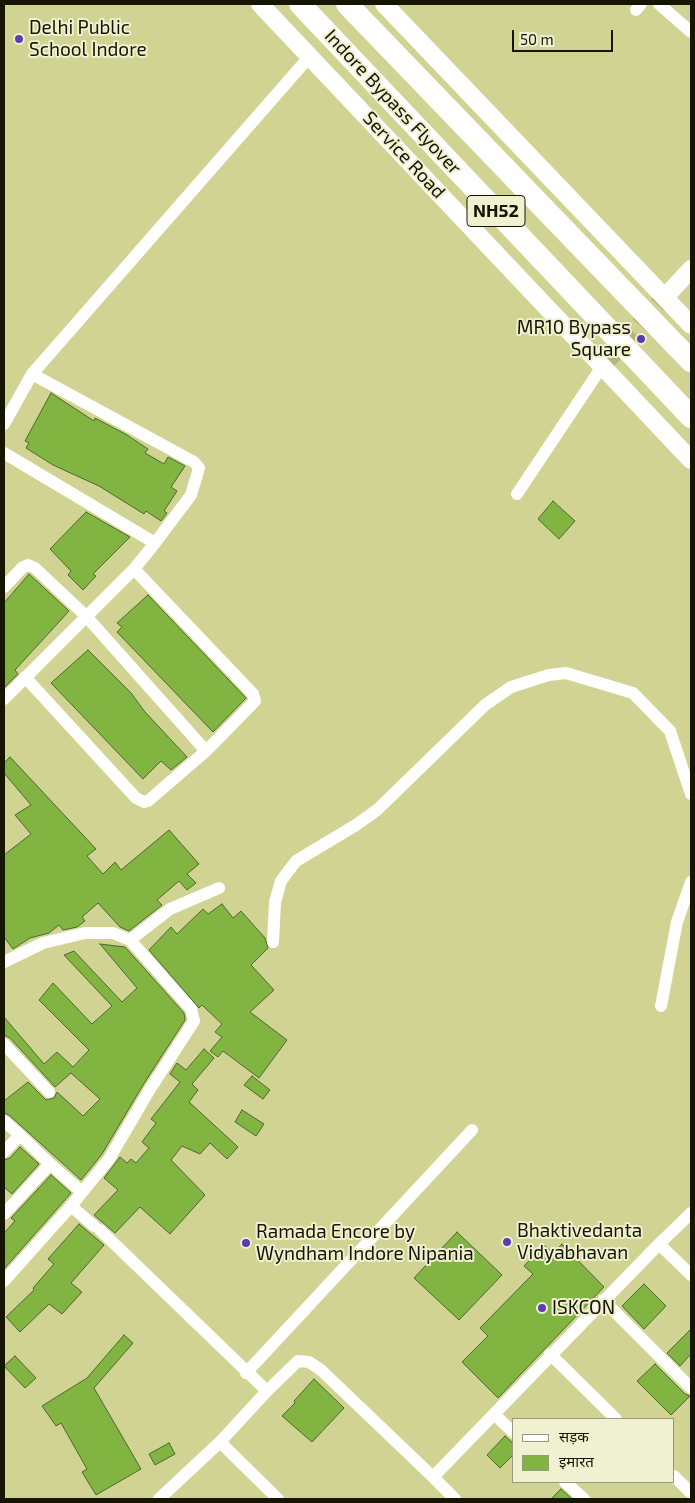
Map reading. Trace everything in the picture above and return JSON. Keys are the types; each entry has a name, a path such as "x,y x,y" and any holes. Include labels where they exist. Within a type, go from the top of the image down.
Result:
{"highway":[{"name":"Indore Bypass Flyover","path":"300,4 691,417"},
{"name":"Indore Bypass Flyover","path":"347,4 691,361"}],"street":[{"name":"Service Road","path":"260,4 604,365 691,460"},
{"path":"384,4 691,325"},
{"path":"659,4 691,32"},
{"path":"4,424 32,374 310,56"},
{"path":"665,297 691,269"},
{"path":"517,494 604,365"},
{"path":"4,699 85,615 134,569 191,495 199,468 194,462 32,374"},
{"path":"4,453 155,543"},
{"path":"4,587 18,571 28,565 35,568 85,615 206,751"},
{"path":"25,677 139,801 148,801 206,751 254,704 255,697 134,569"},
{"path":"273,942 275,902 281,881 296,861 356,825 376,810 485,705 511,688 549,675 566,674 633,692 670,731 691,794"},
{"path":"661,1006 678,922 691,882"},
{"path":"130,940 170,909 219,888"},
{"path":"4,962 43,943 85,933 114,933 130,940 191,1009 194,1021 150,1089 109,1159 71,1206 4,1281"},
{"path":"4,1044 50,1092"},
{"path":"4,1121 82,1192"},
{"path":"246,1373 472,1130"},
{"path":"4,1152 20,1135"},
{"path":"4,1214 50,1164"},
{"path":"71,1206 97,1228 246,1373 267,1391"},
{"path":"433,1477 550,1354 691,1213"},
{"path":"659,1244 691,1275"},
{"path":"603,1300 691,1388"},
{"path":"550,1354 615,1418"},
{"path":"160,1499 220,1442 267,1391 298,1361 309,1362 321,1370 455,1499"},
{"path":"494,1415 512,1431"},
{"path":"220,1442 278,1499"},
{"path":"675,1477 691,1493"},
{"path":"566,1483 584,1499"}],"building":[{"path":"51,393 94,421 95,418 127,435 148,449 145,453 164,464 168,457 185,466 171,487 177,491 164,511 167,513 161,521 146,511 144,514 99,486 53,465 26,448 29,443 25,441"},
{"path":"553,501 575,521 559,539 538,519"},
{"path":"86,512 130,537 93,574 96,576 83,590 68,575 71,571 50,549"},
{"path":"29,574 69,611 15,670 18,674 4,688 4,603"},
{"path":"148,595 246,698 213,732 117,632 122,627 117,623"},
{"path":"88,650 131,693 145,712 187,757 171,770 161,761 143,779 51,683"},
{"path":"10,757 96,849 87,856 103,874 115,862 121,870 169,830 199,864 187,874 196,883 187,890 179,881 157,900 162,905 129,931 120,927 98,903 82,917 85,921 77,927 63,930 59,925 49,933 30,938 13,949 4,937 4,855 31,834 15,815 31,805 4,773 4,763"},
{"path":"222,904 233,918 241,911 265,938 268,948 251,965 274,990 250,1012 287,1040 259,1078 223,1051 218,1057 210,1051 222,1037 215,1032 222,1024 202,1005 199,1008 149,950 171,927 177,934 203,909 208,914"},
{"path":"100,944 125,947 184,1013 185,1020 102,1154 81,1180 9,1115 4,1113 4,1101 28,1082 46,1100 54,1098 57,1092 83,1116 100,1099 71,1073 55,1087 10,1038 4,1035 4,1017 44,1064 57,1052 73,1067 89,1050 39,1000 53,983 92,1024 112,1006 64,955 74,951 122,1002 137,988"},
{"path":"204,1049 214,1058 192,1084 198,1090 189,1102 238,1147 227,1159 210,1143 200,1154 182,1146 171,1160 205,1195 170,1234 140,1207 115,1233 94,1215 118,1190 104,1178 120,1157 127,1163 131,1159 136,1163 149,1148 142,1142 156,1123 151,1119 180,1082 170,1074 177,1063 186,1070"},
{"path":"252,1076 270,1090 263,1099 244,1085"},
{"path":"242,1110 264,1124 256,1136 235,1122"},
{"path":"20,1147 39,1164 12,1194 4,1187 4,1160 10,1158"},
{"path":"51,1175 71,1193 4,1269 4,1233 15,1221 11,1218"},
{"path":"79,1224 104,1245 71,1283 82,1292 62,1314 49,1304 20,1332 6,1317 34,1290 33,1288 54,1264 48,1259"},
{"path":"457,1232 502,1275 459,1320 414,1278"},
{"name":"ISKCON","path":"562,1244 604,1287 498,1398 462,1362 488,1336 480,1328 533,1274 524,1266 544,1245 553,1253"},
{"path":"644,1284 666,1306 644,1329 622,1306"},
{"path":"691,1329 691,1354 680,1366 667,1353"},
{"path":"124,1335 133,1343 94,1388 141,1469 96,1495 82,1472 87,1469 61,1423 56,1426 42,1406 87,1378"},
{"path":"15,1356 36,1378 25,1388 4,1366"},
{"path":"655,1364 685,1394 690,1396 671,1415 637,1381"},
{"path":"314,1379 344,1408 312,1442 282,1416"},
{"path":"505,1436 512,1442 512,1456 500,1468 487,1455"},
{"path":"169,1443 175,1454 155,1465 149,1454"},
{"path":"561,1489 572,1499 551,1499"}],"tunnel":[{"path":"603,365 665,297"}],"place":[{"name":"Delhi Public School Indore","path":"19,39"},
{"name":"MR10 Bypass Square","path":"641,339"},
{"name":"Bhaktivedanta Vidyabhavan","path":"507,1242"},
{"name":"Ramada Encore by Wyndham Indore Nipania","path":"246,1243"},
{"name":"ISKCON","path":"542,1308"}]}
